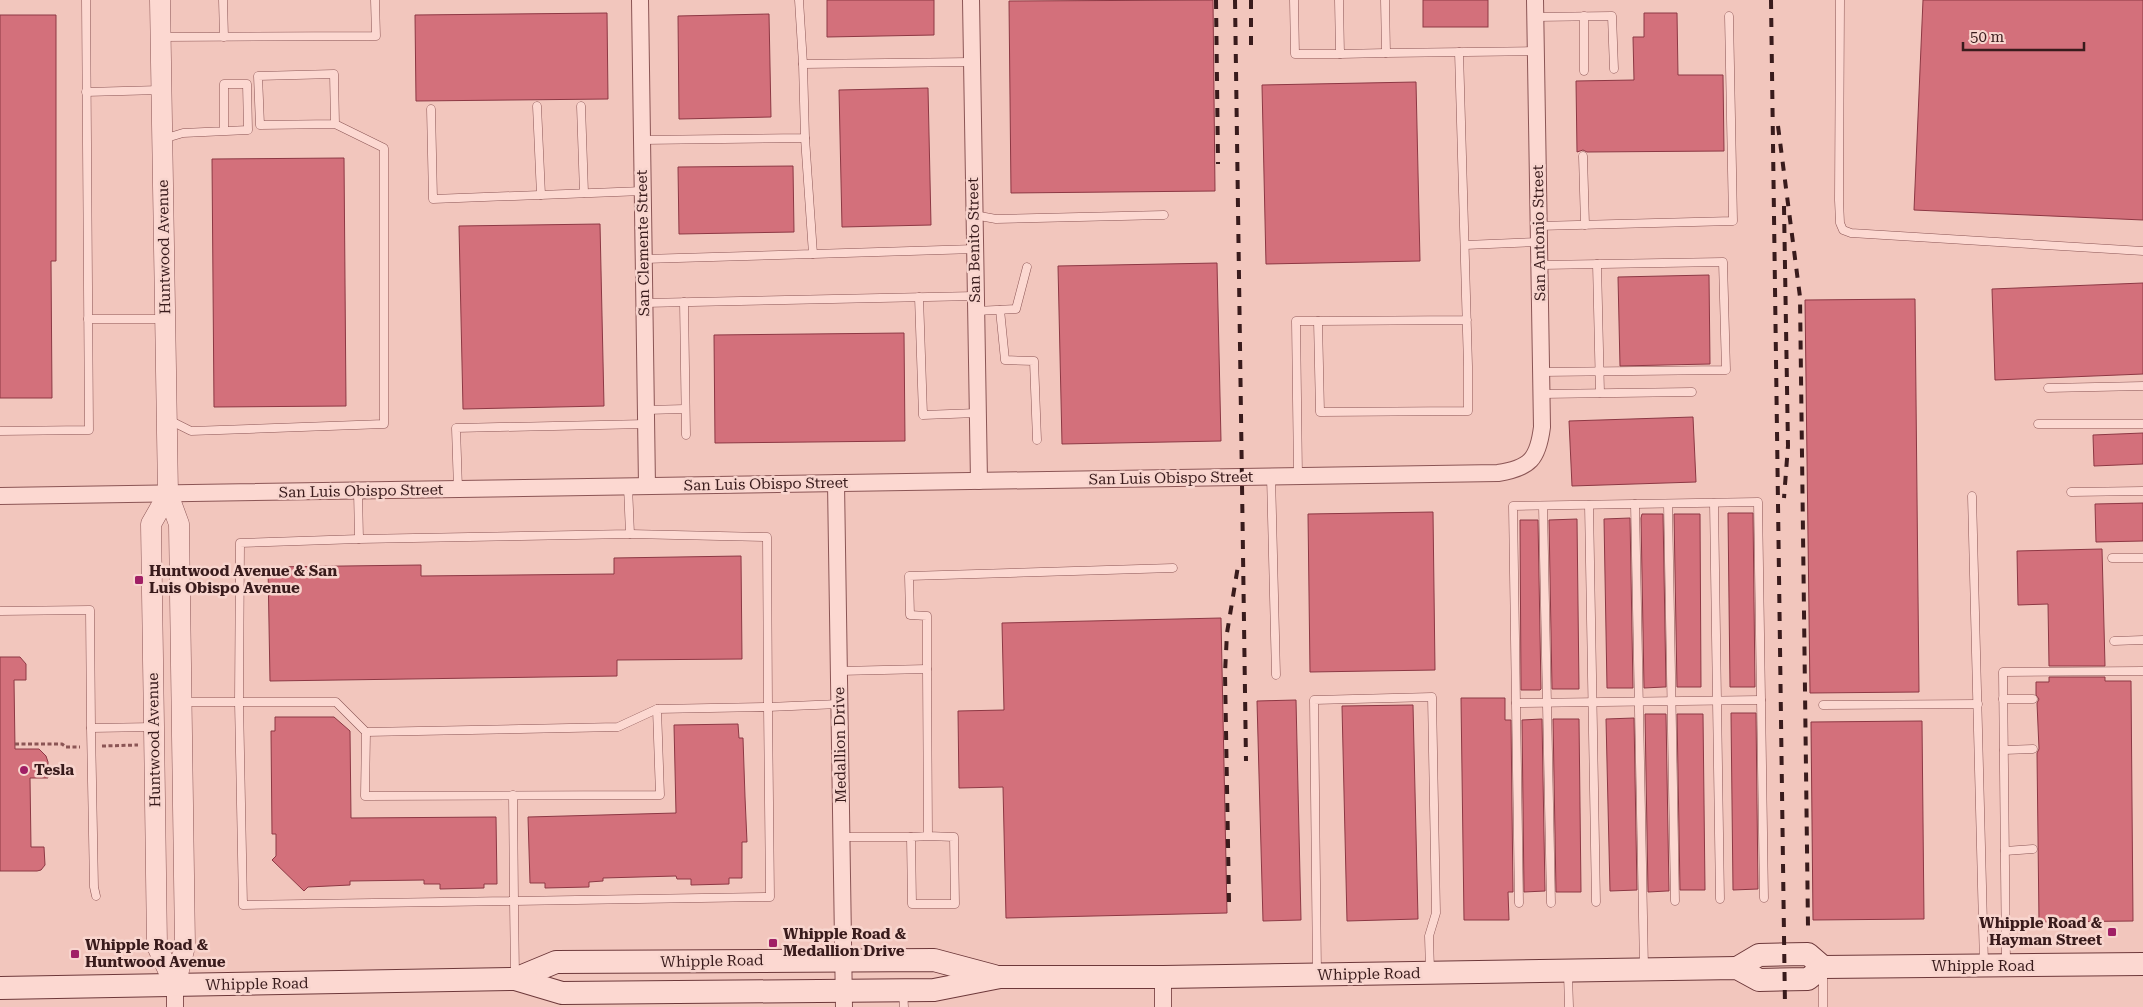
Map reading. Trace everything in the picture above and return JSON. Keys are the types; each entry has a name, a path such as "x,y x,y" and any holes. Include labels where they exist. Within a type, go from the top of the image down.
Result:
{"main road":[{"name":"Whipple Road","path":"515,979 556,962 844,960 934,960 1000,977"},
{"name":"Whipple Road","path":"0,988 175,996 515,979 562,993 643,996 904,999 934,990 1000,977 1163,977 1738,968 1759,980 1808,979 1823,967 2143,964"}],"street":[{"name":"Huntwood Avenue","path":"160,0 168,494 179,524 182,702 185,946 175,996"},
{"name":"San Clemente Street","path":"640,0 647,486"},
{"name":"San Benito Street","path":"971,0 978,481"},
{"name":"San Antonio Street","path":"1529,462 1539,447 1542,427 1541,265 1535,0"},
{"name":"San Luis Obispo Street","path":"0,496 1498,473 1515,470 1529,462"},
{"name":"Medallion Drive","path":"836,483 844,999"},
{"name":"Huntwood Avenue","path":"168,494 151,524 157,946 175,996"},
{"path":"1163,977 1163,1007"}],"lane":[{"path":"0,432 88,430 86,0"},
{"path":"223,0 224,37"},
{"path":"161,37 376,36 375,0"},
{"path":"799,0 805,138 813,254"},
{"path":"1294,0 1295,54 1536,51"},
{"path":"1339,0 1340,54"},
{"path":"1385,0 1386,53"},
{"path":"1840,0 1839,200 1840,223 1843,230 1851,233 2143,251"},
{"path":"1584,16 1584,71"},
{"path":"1535,17 1612,16 1614,69"},
{"path":"1464,245 1539,234 1585,224 1733,221 1729,16"},
{"path":"1318,321 1320,412 1468,411 1459,52"},
{"path":"803,64 971,62"},
{"path":"167,419 191,431 384,424 384,148 335,124 260,125 258,76 334,74 335,124"},
{"path":"163,139 183,133 248,130 247,84 224,84 224,130"},
{"path":"86,92 162,90"},
{"path":"537,106 541,195"},
{"path":"581,106 584,194"},
{"path":"431,109 433,198 642,191"},
{"path":"642,140 805,138"},
{"path":"1583,156 1585,224"},
{"path":"974,215 996,219 1164,215"},
{"path":"644,259 974,249"},
{"path":"1541,265 1723,262 1726,370 1541,372"},
{"path":"1597,264 1600,393"},
{"path":"644,303 919,297 976,303 1000,310 1016,308 1027,267"},
{"path":"919,297 923,415 977,413"},
{"path":"684,302 686,435"},
{"path":"1000,310 1005,360 1034,361 1037,440"},
{"path":"88,319 166,319"},
{"path":"1298,476 1296,321 1467,320"},
{"path":"2048,388 2143,386"},
{"path":"1541,394 1692,392"},
{"path":"458,489 456,428 646,417 685,410"},
{"path":"2038,424 2143,424"},
{"path":"1271,476 1276,675"},
{"path":"628,486 630,534"},
{"path":"358,491 359,539"},
{"path":"2071,492 2143,491"},
{"path":"1972,496 1984,966"},
{"path":"1519,903 1513,506 1758,502 1764,898"},
{"path":"1714,503 1720,899"},
{"path":"1635,504 1644,970"},
{"path":"1668,504 1675,901"},
{"path":"1589,505 1596,902"},
{"path":"1543,506 1551,903"},
{"path":"630,534 767,537 770,898 243,904 239,702 240,542 630,534"},
{"path":"2112,558 2143,558"},
{"path":"928,836 927,616 910,615 909,576 1173,568"},
{"path":"0,611 90,610 94,887 96,896"},
{"path":"2114,641 2143,640"},
{"path":"839,671 927,669"},
{"path":"2006,966 2003,672 2143,670"},
{"path":"1317,975 1314,700 1432,697 1436,913 1429,936 1430,973"},
{"path":"2003,700 2033,699"},
{"path":"1516,703 1761,700"},
{"path":"182,702 336,702 366,732 365,796 660,794 657,709"},
{"path":"366,732 618,727 657,709 839,704"},
{"path":"1823,705 1978,704"},
{"path":"91,728 154,727"},
{"path":"2004,750 2033,749"},
{"path":"513,795 515,979"},
{"path":"841,837 911,836 928,836 954,837 955,904 912,904 911,836"},
{"path":"2005,851 2033,849"},
{"path":"1823,967 1823,1007"},
{"path":"1568,971 1569,1007"}],"path":[{"path":"15,744 62,744 66,747 140,745"}],"building":[{"path":"827,0 934,0 934,35 827,37"},
{"path":"1213,0 1215,191 1011,193 1009,1"},
{"path":"1423,0 1488,0 1488,27 1423,27"},
{"path":"1923,0 2143,0 2143,220 1914,210"},
{"path":"607,13 608,99 416,101 415,15"},
{"path":"1644,13 1677,13 1678,75 1723,75 1724,151 1587,152 1583,150 1577,152 1576,81 1634,80 1633,37 1644,37"},
{"path":"769,14 771,117 679,119 678,16"},
{"path":"0,15 56,15 56,261 51,261 52,398 0,398"},
{"path":"1416,82 1420,261 1266,264 1262,85"},
{"path":"928,88 931,225 842,227 839,90"},
{"path":"344,158 346,406 214,407 212,159"},
{"path":"793,166 794,232 679,234 678,167"},
{"path":"600,224 604,406 463,409 459,226"},
{"path":"1217,263 1221,441 1062,444 1058,266"},
{"path":"1709,275 1710,364 1620,366 1618,277"},
{"path":"2143,283 2143,374 1995,380 1992,289"},
{"path":"1915,299 1919,692 1810,693 1805,300"},
{"path":"904,333 905,441 715,443 714,335"},
{"path":"1693,417 1696,482 1572,486 1569,421"},
{"path":"2143,433 2143,464 2094,466 2093,435"},
{"path":"2143,503 2143,541 2096,542 2095,504"},
{"path":"1433,512 1435,670 1310,672 1308,514"},
{"path":"1728,513 1753,513 1755,687 1730,687"},
{"path":"1642,514 1663,514 1666,687 1644,688"},
{"path":"1674,514 1700,514 1701,687 1677,687"},
{"path":"1630,518 1633,688 1607,688 1604,519"},
{"path":"1577,519 1579,689 1552,689 1549,520"},
{"path":"1520,520 1538,520 1540,690 1521,690"},
{"path":"2102,549 2105,666 2049,666 2048,604 2018,605 2017,551"},
{"path":"741,556 742,659 617,660 617,676 270,681 268,567 421,565 421,576 614,574 614,558"},
{"path":"1221,618 1227,913 1006,918 1003,787 959,788 958,711 1004,710 1002,623"},
{"name":"Tesla","path":"0,657 20,657 26,664 26,680 14,680 15,749 39,749 46,756 48,762 48,778 30,778 31,847 44,847 45,865 41,870 37,871 0,871"},
{"path":"2049,677 2105,677 2105,681 2131,681 2133,921 2039,922 2037,753 2039,749 2037,703 2039,699 2036,695 2036,682 2049,682"},
{"path":"1461,698 1505,698 1505,720 1511,720 1513,892 1508,892 1509,920 1464,920"},
{"path":"1296,700 1301,920 1263,921 1257,701"},
{"path":"1413,705 1418,919 1347,921 1342,706"},
{"path":"1731,713 1756,713 1758,889 1733,890"},
{"path":"1645,714 1666,714 1669,891 1648,892"},
{"path":"1677,714 1703,714 1705,890 1680,890"},
{"path":"275,717 334,717 350,731 351,818 496,817 497,884 484,884 484,888 440,889 440,884 424,884 424,880 350,881 350,885 308,887 304,891 272,860 276,856 276,834 272,834 271,731 275,731"},
{"path":"1634,718 1637,890 1610,891 1606,719"},
{"path":"1542,719 1545,891 1524,892 1522,720"},
{"path":"1553,719 1579,719 1581,892 1556,892"},
{"path":"1922,721 1924,919 1813,920 1811,722"},
{"path":"738,724 739,738 743,738 747,842 742,842 742,878 729,878 729,884 691,885 691,879 677,879 676,876 603,878 603,881 589,882 589,887 545,888 545,883 530,883 528,817 676,813 674,725"}],"railway":[{"path":"1216,0 1218,164"},
{"path":"1235,0 1246,761"},
{"path":"1251,0 1251,47"},
{"path":"1771,0 1785,1007"},
{"path":"1778,126 1800,297 1808,927"},
{"path":"1784,206 1788,446 1784,498"},
{"path":"1229,902 1225,673 1227,633 1238,566"}],"place":[{"name":"Huntwood Avenue & San Luis Obispo Avenue","path":"139,580"},
{"name":"Tesla","path":"24,770"},
{"name":"Whipple Road & Hayman Street","path":"2112,932"},
{"name":"Whipple Road & Medallion Drive","path":"773,943"},
{"name":"Whipple Road & Huntwood Avenue","path":"75,954"}]}
